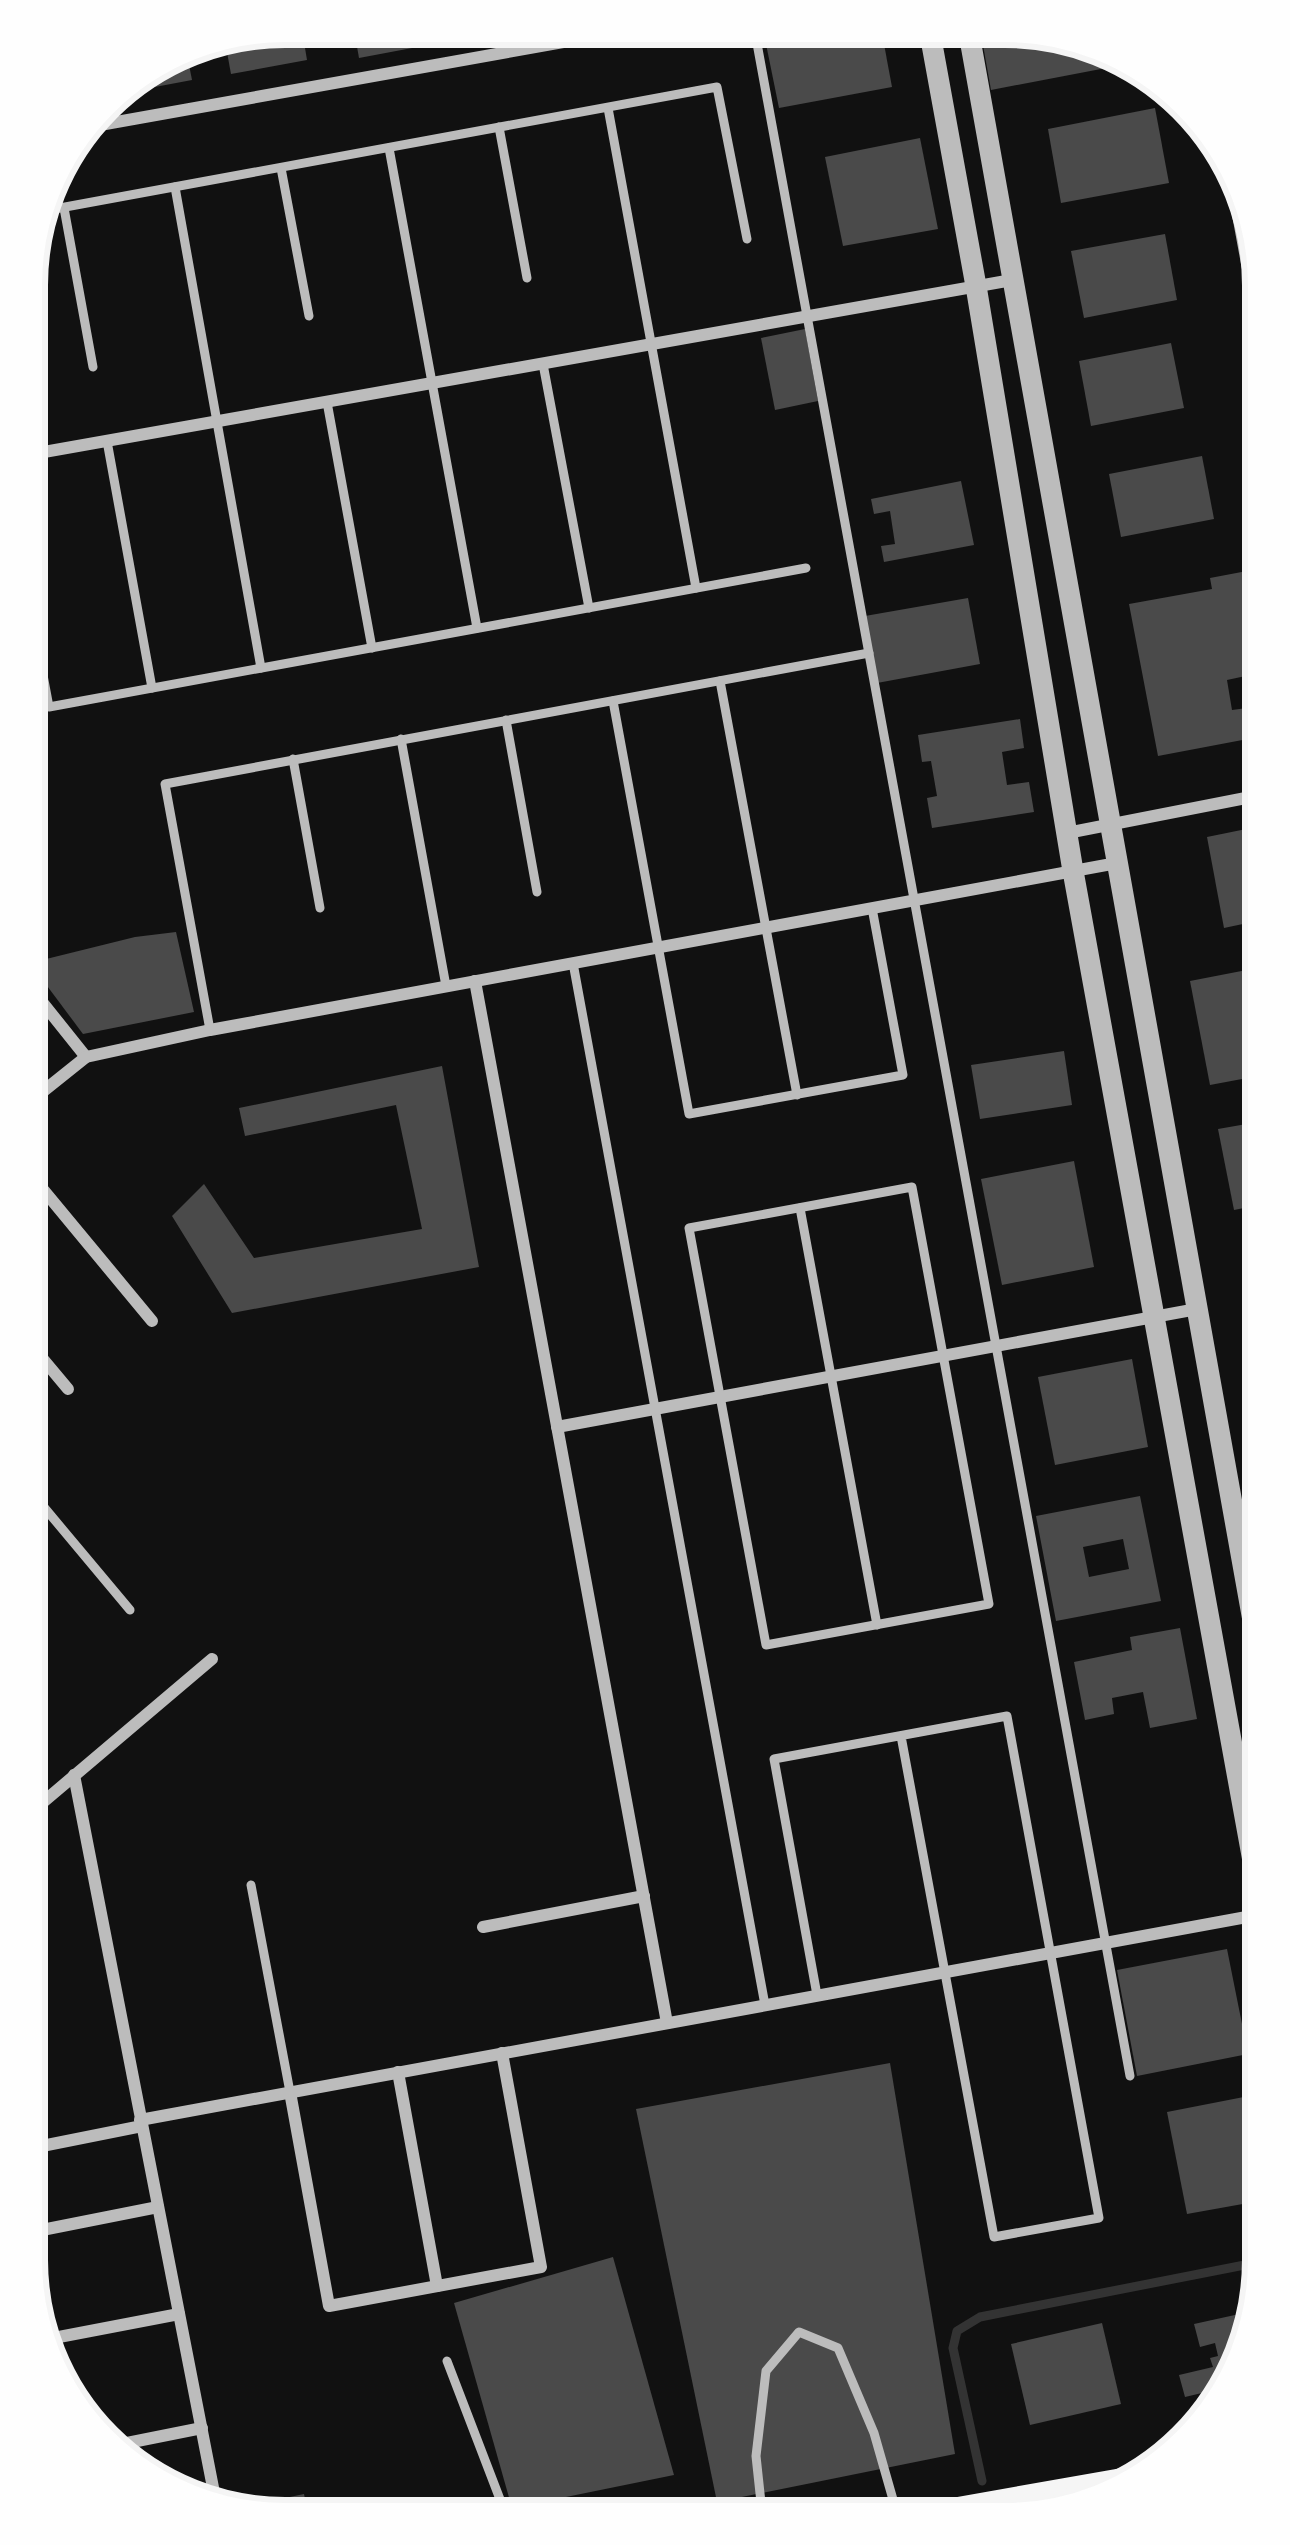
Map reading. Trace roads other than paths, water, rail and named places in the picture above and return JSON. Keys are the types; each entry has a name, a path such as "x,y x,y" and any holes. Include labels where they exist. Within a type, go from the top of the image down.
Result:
{"street":[{"path":"109,123 547,45"},
{"path":"932,45 1073,871 1244,1811"},
{"path":"971,45 1244,1573"},
{"path":"45,452 1012,280"},
{"path":"1067,833 1245,798"},
{"path":"45,1090 86,1057 210,1030 1117,863"},
{"path":"475,981 667,2023"},
{"path":"45,1006 86,1057"},
{"path":"45,1192 152,1321"},
{"path":"557,1427 1197,1310"},
{"path":"45,1362 68,1389"},
{"path":"45,1800 212,1659"},
{"path":"74,1775 213,2489"},
{"path":"483,1927 644,1895"},
{"path":"45,2145 290,2092 1244,1917"},
{"path":"290,2092 329,2306 541,2267 502,2054"},
{"path":"398,2072 437,2286"},
{"path":"45,2229 158,2207"},
{"path":"58,2338 179,2314"},
{"path":"129,2442 202,2428"}],"lane":[{"path":"757,45 1130,2076"},
{"path":"58,209 717,87 748,239"},
{"path":"608,107 696,588"},
{"path":"499,128 527,278"},
{"path":"389,148 477,628"},
{"path":"281,168 308,316"},
{"path":"176,187 261,668"},
{"path":"64,208 93,367"},
{"path":"543,364 589,608"},
{"path":"327,402 372,648"},
{"path":"106,441 152,688"},
{"path":"45,686 49,707 806,568"},
{"path":"210,1030 165,784 869,653"},
{"path":"720,681 797,1095"},
{"path":"614,700 689,1114 903,1075 872,908"},
{"path":"506,720 537,892"},
{"path":"401,739 446,986"},
{"path":"293,759 320,908"},
{"path":"573,963 765,2005"},
{"path":"912,1187 989,1604 766,1646 689,1228 800,1208 912,1187"},
{"path":"800,1208 877,1625"},
{"path":"45,1508 130,1610"},
{"path":"817,1995 773,1759 1007,1716 1100,2218 994,2237 901,1736"},
{"path":"251,1885 290,2092"},
{"path":"761,2500 756,2456 766,2372 799,2332 838,2348 874,2433 893,2500"},
{"path":"448,2361 500,2500"}],"waterway":[{"path":"982,2481 953,2348 957,2331 980,2317 1244,2265"}]}
